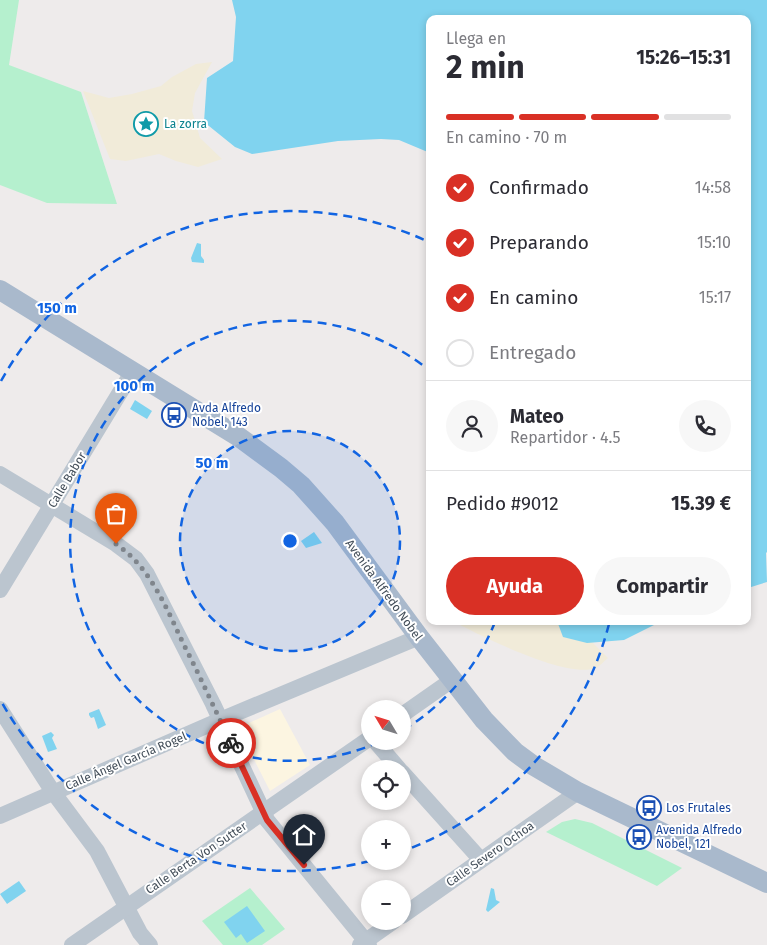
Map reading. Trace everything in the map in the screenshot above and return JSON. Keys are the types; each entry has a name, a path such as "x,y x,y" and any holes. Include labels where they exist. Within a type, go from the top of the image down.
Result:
{"main road":[{"name":"Avenida Alfredo Nobel","path":"0,290 239,437 301,485 335,523 452,680 508,746 534,766 578,792 767,883"}],"street":[{"name":"Calle Babor","path":"3,579 52,505 133,371"},
{"path":"0,474 124,549 147,574 181,638 267,820 365,944 383,930"},
{"name":"Calle Ángel García Rogel","path":"0,816 220,720 419,637"},
{"path":"411,709 452,680"},
{"path":"0,709 53,792 97,852 140,933 150,945"},
{"name":"Calle Berta Von Sutter","path":"72,945 361,744"},
{"path":"383,750 392,760"},
{"path":"411,782 481,860"},
{"name":"Calle Severo Ochoa","path":"411,910 578,792"}],"shaded area":[{"path":"280,709 310,765 270,791 238,728"}],"green space":[{"path":"0,0 19,0 9,65 81,92 117,204 47,203 0,185"},
{"path":"575,819 592,823 682,868 657,886 546,832 562,822"},
{"path":"250,888 285,929 262,945 223,945 202,921"}],"sand":[{"name":"La zorra","path":"212,62 195,93 192,111 200,138 222,159 198,167 159,154 126,161 110,159 83,91 109,98 132,94 161,86 172,77 196,64"},
{"path":"460,625 575,625 608,658 596,668 582,670 545,662"}],"water":[{"path":"232,0 767,0 767,582 751,587 751,15 426,15 426,151 399,140 381,139 338,141 252,154 235,147 204,122 207,78 233,61 236,17"},
{"path":"197,243 201,244 201,256 204,263 192,262 191,258"},
{"path":"135,400 152,411 147,419 130,409"},
{"path":"314,532 322,543 306,548 301,541"},
{"path":"558,625 654,625 624,640 587,643 563,637"},
{"path":"99,709 106,725 98,729 94,717 91,718 89,713"},
{"path":"51,732 54,735 52,738 57,749 48,752 42,736"},
{"path":"19,881 26,891 7,904 0,894"},
{"path":"491,888 494,889 496,900 500,902 488,912 486,910"},
{"path":"247,906 265,931 247,943 241,934 236,938 224,922"}],"way so far":[{"path":"116,544 136,559 147,574 181,638 231,743"}],"place":[{"name":"La zorra","path":"146,124"},
{"name":"Avda Alfredo Nobel, 143","path":"174,415"},
{"name":"Los Frutales","path":"649,808"},
{"name":"Avenida Alfredo Nobel, 121","path":"639,837"}],"route":[{"path":"231,743 267,820 304,865"}]}
